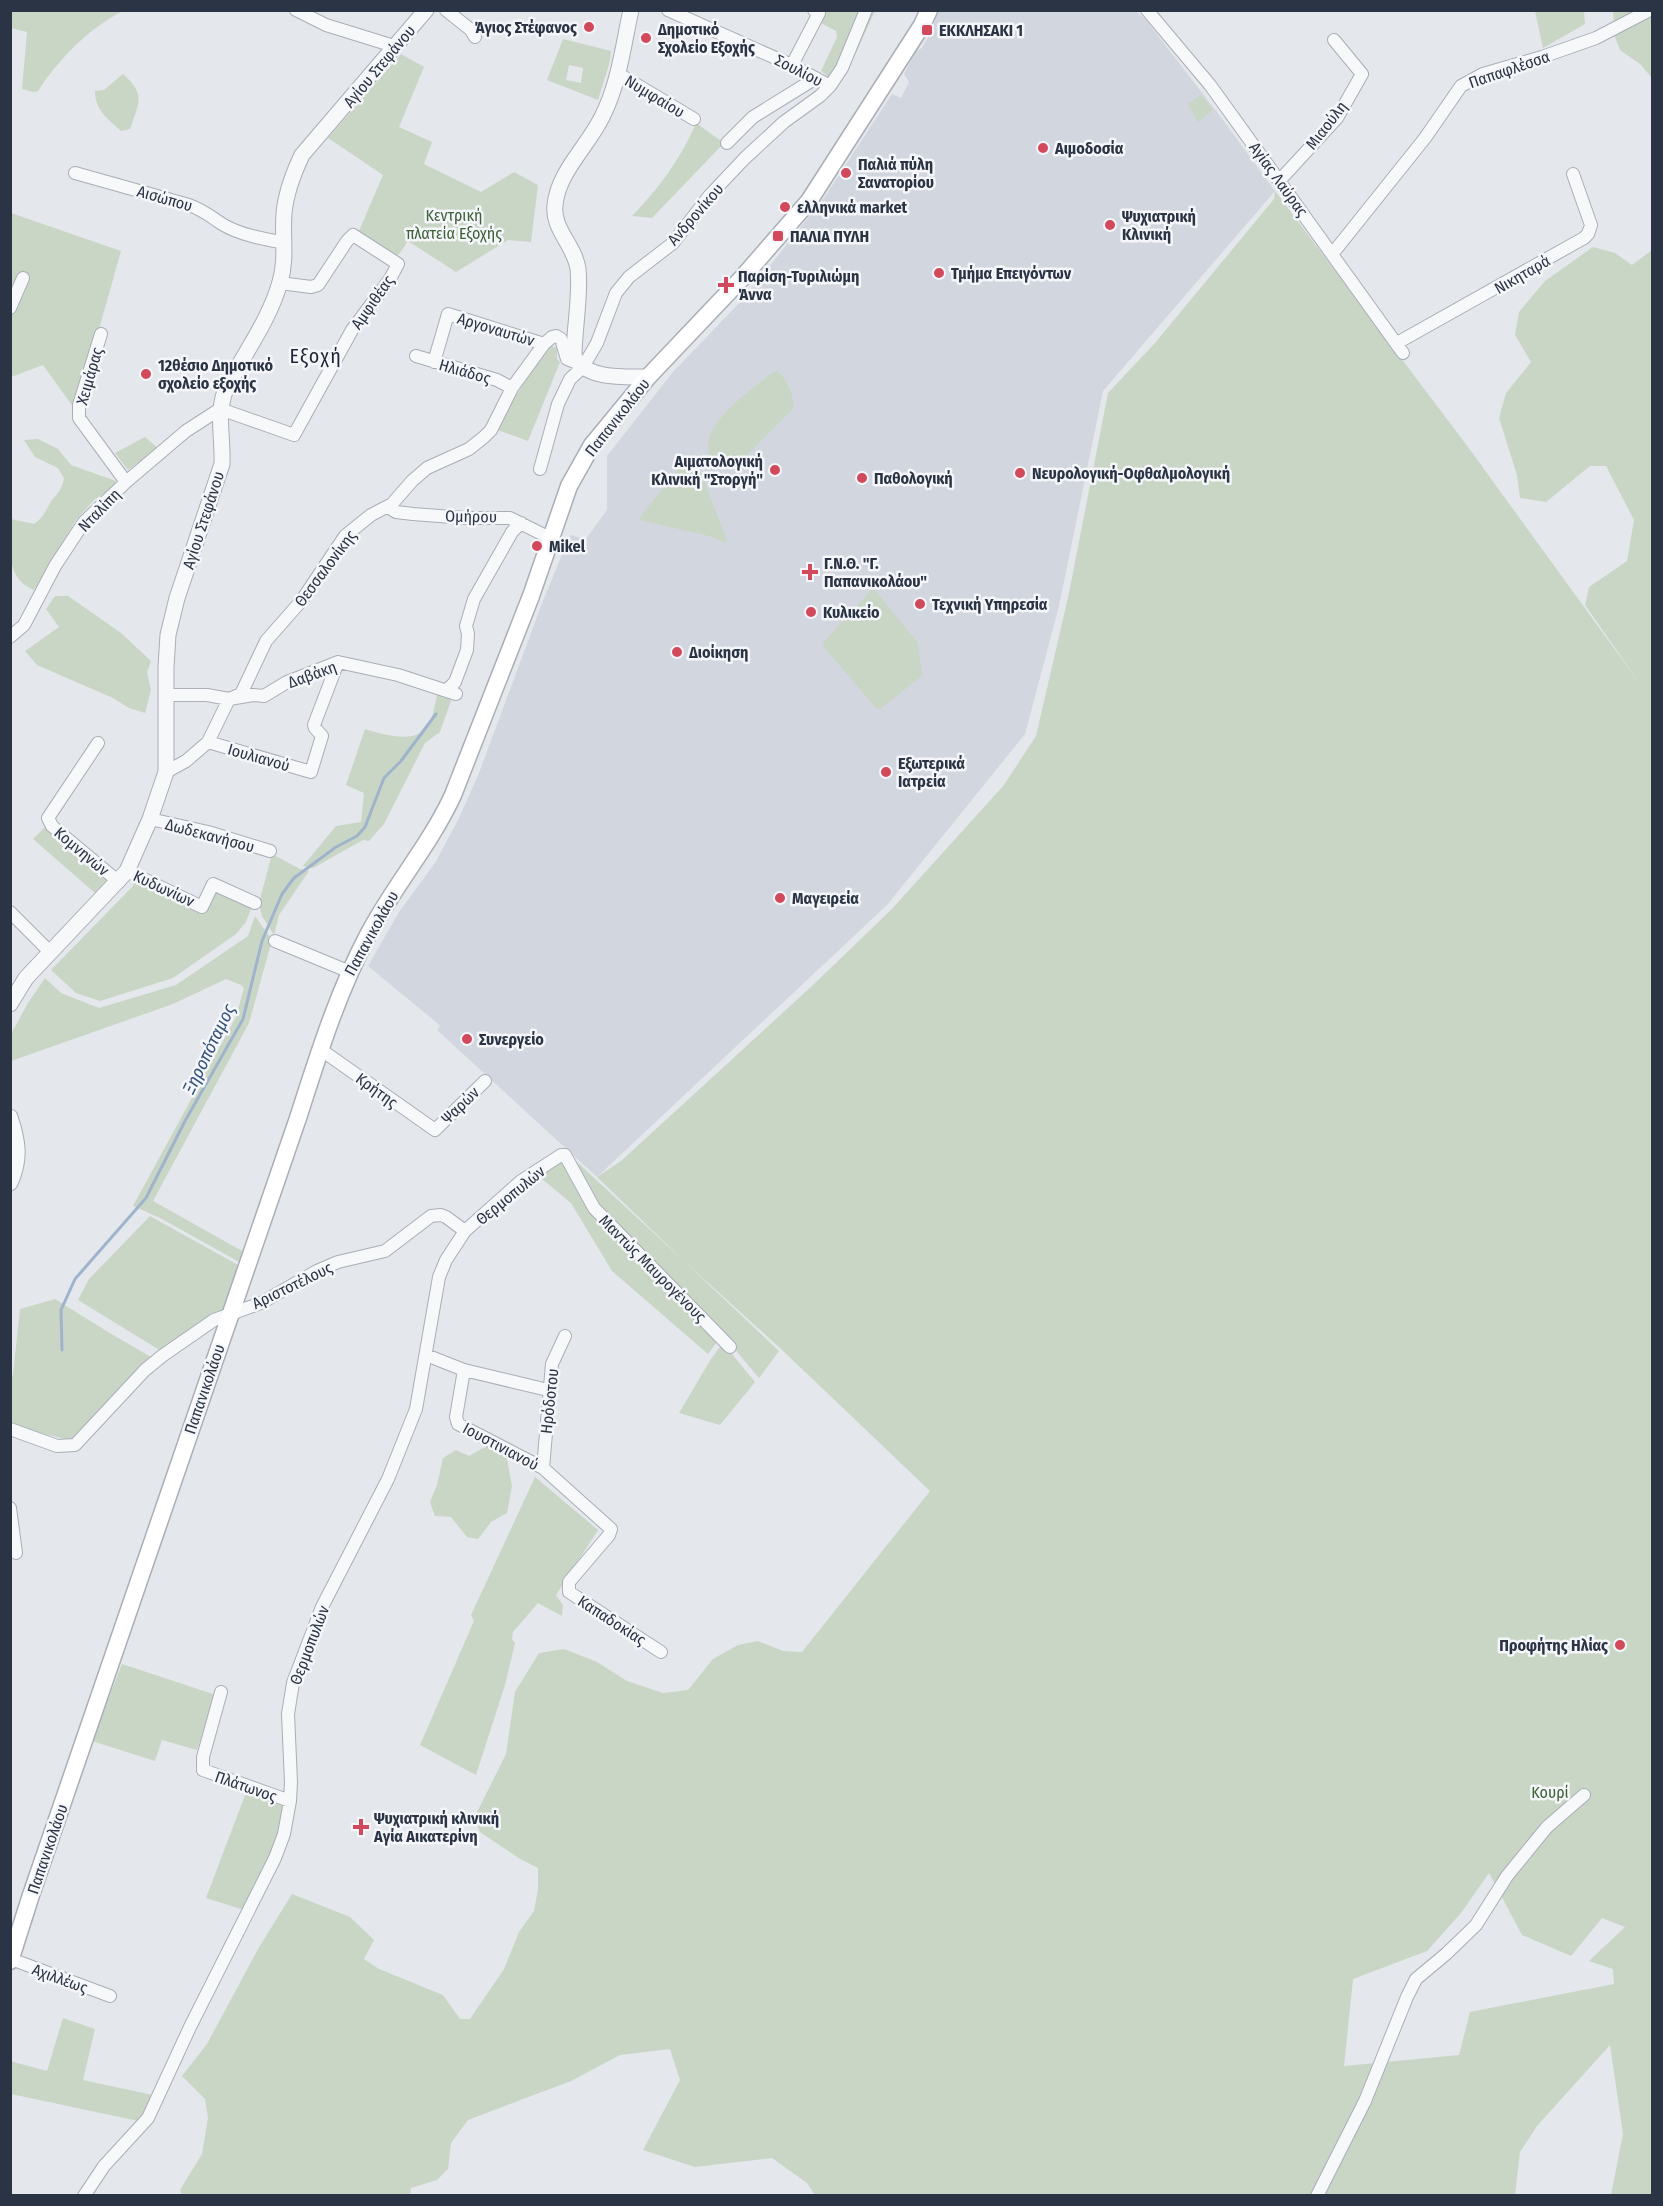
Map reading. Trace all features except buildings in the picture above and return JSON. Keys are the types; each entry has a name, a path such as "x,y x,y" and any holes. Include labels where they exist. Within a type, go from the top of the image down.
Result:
{"main road":[{"name":"Παπανικολάου","path":"11,1959 320,1049 350,972 385,906 443,818 531,596 569,486 592,445 648,377 742,278 810,201 869,111 929,10"}],"street":[{"path":"296,10 326,26 396,47"},
{"path":"326,10 326,26"},
{"name":"Αγίου Στεφάνου","path":"10,1004 26,978 123,877 150,819 166,772 168,635 222,464 223,448 219,409 234,373 272,305 280,283 285,243 284,214 287,192 302,155 426,10"},
{"path":"446,10 471,30 475,37"},
{"path":"580,365 574,356 578,270 573,250 562,234 557,221 555,206 569,167 602,118 610,99 631,10"},
{"name":"Σουλίου","path":"668,10 792,65 831,86"},
{"name":"Ανδρονίκου","path":"540,470 558,404 570,379 597,343 616,293 629,277 673,243 710,195 745,158 784,122 831,86 842,68 866,10"},
{"name":"Παπαφλέσσα","path":"1333,253 1425,138 1461,86 1483,74 1596,38 1650,10"},
{"name":"Αγίας Λαύρας","path":"1151,11 1210,85 1400,348"},
{"path":"792,65 816,12"},
{"name":"Μιαούλη","path":"1280,180 1337,117 1362,74 1334,40"},
{"name":"Νυμφαίου","path":"617,73 694,119"},
{"path":"727,143 753,117 816,78"},
{"name":"Αισώπου","path":"75,173 204,210 233,229 253,237 285,243"},
{"name":"Νικηταρά","path":"1400,348 1588,234 1591,225 1573,174"},
{"name":"Αμφιθέας","path":"219,409 294,435 347,339 390,279 398,264 353,235 318,285 311,287 280,283"},
{"path":"10,309 23,278"},
{"name":"Αργοναυτών","path":"434,362 448,314 544,344"},
{"name":"Χειμάρας","path":"101,334 79,405 79,418 126,482"},
{"path":"544,344 556,336 561,339 567,359 599,375 648,377"},
{"name":"Θεσσαλονίκης","path":"166,772 186,761 208,742 229,699 241,694 266,641 302,600 345,536 371,515 388,507 427,468 470,449 484,437 512,388 544,344"},
{"name":"Ηλιάδος","path":"416,356 497,381 512,388"},
{"name":"Νταλίπη","path":"10,638 24,625 55,566 84,522 126,482 186,431 219,409"},
{"name":"Ομήρου","path":"388,507 396,512 413,514 516,519 526,527 550,538"},
{"name":"Δαβάκη","path":"166,695 207,695 229,699 264,696 287,682 338,662 385,672 451,693 467,651 466,626 474,599 512,532 521,523"},
{"name":"Ιουλιανού","path":"208,742 311,772 322,735 314,725 338,662"},
{"name":"Κομνηνών","path":"99,743 48,818 52,826 123,877"},
{"name":"Δωδεκανήσου","path":"150,819 208,832 270,851"},
{"name":"Κυδωνίων","path":"123,877 202,907 213,884 255,903"},
{"path":"10,912 50,952"},
{"path":"275,941 350,972"},
{"name":"Κρήτης","path":"320,1049 435,1130"},
{"name":"Ψαρών","path":"435,1130 485,1081"},
{"path":"10,1117 18,1155 16,1171 10,1183"},
{"name":"Θερμοπυλών","path":"84,2196 104,2166 148,2118 190,2027 275,1858 284,1834 290,1801 289,1695 322,1607 388,1479 416,1409 439,1277 446,1260 465,1231 521,1181 561,1155 565,1155"},
{"name":"Μαντώς Μαυρογένους","path":"565,1155 594,1209 730,1347"},
{"name":"Αριστοτέλους","path":"10,1429 57,1446 75,1445 145,1370 206,1324 230,1312 261,1303 317,1271 338,1262 385,1251 431,1216 446,1217 465,1231"},
{"name":"Ηρόδοτου","path":"543,1468 552,1364 565,1336"},
{"path":"426,1355 464,1370 548,1390"},
{"name":"Ιουστινιανού","path":"464,1370 456,1417 458,1424 543,1468 612,1530"},
{"path":"10,1508 16,1553"},
{"name":"Καπαδοκίας","path":"612,1530 569,1582 568,1589 572,1594 661,1652"},
{"name":"Πλάτωνος","path":"221,1692 203,1757 203,1770 290,1801"},
{"path":"1317,2196 1365,2101 1416,1978 1446,1954 1476,1924 1507,1876 1547,1827 1584,1795"},
{"name":"Αχιλλέως","path":"11,1959 110,1996"}],"shaded area":[{"name":"Γ.Ν.Θ. \"Γ. Παπανικολάου\"","path":"1134,10 1145,19 1275,191 1103,391 1059,606 1025,734 887,905 597,1177 437,1030 440,1026 436,1022 368,966 399,912 435,863 459,818 479,773 570,535 586,539 607,510 607,456 673,372 746,296 826,195 892,94 901,98 909,82 904,74 916,51 922,48 933,28 936,11"}],"green space":[{"path":"10,11 123,11 86,36 55,68 38,91 33,92 22,89 27,32 11,28"},
{"path":"825,11 875,11 853,59 837,83 821,71 837,37 836,31 819,22"},
{"path":"1535,11 1584,11 1585,24 1543,48"},
{"path":"1613,11 1652,11 1652,78 1640,64 1620,50 1615,37"},
{"path":"563,39 611,51 598,100 547,80","holes":["569,65 583,68 581,83 566,80"]},
{"name":"Κεντρική πλατεία Εξοχής","path":"401,54 424,67 399,127 432,142 424,164 481,192 514,172 538,185 531,242 508,240 456,272 408,241 397,257 359,231 383,175 328,138"},
{"path":"123,74 138,93 138,105 130,129 121,131 100,109 95,91 104,90"},
{"path":"1201,95 1213,110 1198,122 1188,104"},
{"path":"696,123 724,143 652,218 632,216 668,172"},
{"name":"Κουρί","path":"1275,191 1468,447 1640,684 1585,605 1589,587 1627,561 1634,520 1606,466 1590,466 1546,502 1520,498 1517,475 1499,418 1506,393 1531,362 1515,335 1519,312 1545,281 1593,247 1615,253 1632,265 1652,250 1652,2195 1611,2195 1623,2134 1610,2045 1537,2126 1520,2152 1515,2195 815,2195 807,2183 772,2158 695,2167 643,2150 680,2080 670,2049 620,2055 571,2081 468,2120 451,2143 448,2169 437,2180 411,2188 410,2195 182,2196 180,2190 202,2154 208,2118 205,2099 182,2076 207,2044 258,1949 292,1894 350,1917 374,1940 364,1959 379,1969 443,1995 460,2019 470,2019 504,1969 519,1932 534,1911 538,1890 538,1868 520,1859 480,1832 474,1818 506,1754 515,1692 539,1653 564,1649 597,1662 627,1681 663,1693 688,1690 713,1659 738,1645 758,1641 783,1651 802,1652 930,1491 780,1348 686,1263 779,1351 759,1378 728,1341 596,1207 576,1164 577,1162 684,1261 597,1177 621,1161 813,985 891,910 1004,785 1036,736 1069,593 1108,393 1155,343 1274,199","holes":["1489,1873 1522,1935 1571,1956 1602,1918 1625,1927 1589,1961 1613,1969 1614,1984 1470,2012 1459,2055 1344,2066 1353,1979 1427,1951 1461,1913"]},
{"path":"11,213 121,251 76,411 43,365 11,377 10,317 14,310 10,308"},
{"path":"548,345 557,348 557,359 560,362 528,441 495,429"},
{"path":"777,371 790,388 793,409 746,456 714,460 710,458 709,439 718,421 745,394"},
{"path":"145,437 158,448 128,470 115,453"},
{"path":"38,439 58,449 71,465 116,481 112,489 95,499 76,520 34,590 24,585 18,578 11,560 11,519 34,524 43,516 60,490 64,478 58,468 35,457 24,440"},
{"path":"694,454 727,541 725,542 639,518 690,455"},
{"path":"872,589 918,643 922,676 880,709 876,708 823,646 824,642"},
{"path":"55,596 68,596 121,633 151,661 147,673 151,690 145,713 129,708 113,698 37,665 25,651 59,627 46,609"},
{"path":"438,690 453,695 440,732 425,743 384,824 369,841 363,840 313,868 303,866 336,826 361,822 364,793 346,785 365,729 407,737 422,732 431,719"},
{"path":"47,825 107,880 95,893 33,839"},
{"path":"272,854 300,869 309,871 279,915 274,935 262,916 259,903"},
{"path":"135,880 204,914 215,893 252,906 246,922 236,934 173,978 100,1001 76,993 51,970 133,886"},
{"path":"255,916 272,940 249,1023 153,1201 244,1252 241,1263 160,1218 133,1206 236,1017 244,988 241,985 226,979 173,1004 11,1061 10,1036 45,978 61,993 99,1008 176,985 248,936"},
{"path":"563,1158 590,1210 719,1339 708,1354 612,1271 571,1203 536,1174"},
{"path":"150,1216 238,1265 223,1311 161,1351 78,1300 89,1279"},
{"path":"55,1299 151,1357 70,1440 27,1430 11,1422 11,1377 20,1309"},
{"path":"723,1343 755,1382 720,1425 679,1413 711,1359"},
{"path":"487,1446 507,1459 512,1486 507,1513 491,1522 478,1539 467,1537 451,1517 435,1516 430,1502 437,1485 443,1458 456,1450 469,1456"},
{"path":"535,1477 598,1530 556,1595 563,1605 562,1616 538,1603 513,1632 512,1639 515,1643 505,1685 476,1775 420,1745 474,1621 471,1615"},
{"path":"122,1664 216,1695 197,1750 162,1740 155,1761 92,1741"},
{"path":"247,1790 284,1805 272,1853 247,1911 206,1898"},
{"path":"63,2018 95,2029 83,2080 157,2096 143,2122 11,2094 10,2061 47,2071"}],"waterway":[{"name":"Ξηροπόταμος","path":"62,1350 61,1310 75,1279 146,1198 185,1121 243,1019 262,941 282,894 294,878 336,847 357,836 365,827 384,778 401,761 436,714"}],"place":[{"name":"Άγιος Στέφανος","path":"589,27"},
{"name":"ΕΚΚΛΗΣΑΚΙ 1","path":"927,30"},
{"name":"Δημοτικό Σχολείο Εξοχής","path":"646,38"},
{"name":"Αιμοδοσία","path":"1043,148"},
{"name":"Παλιά πύλη Σανατορίου","path":"846,173"},
{"name":"ελληνικά market","path":"785,207"},
{"name":"Ψυχιατρική Κλινική","path":"1110,225"},
{"name":"ΠΑΛΙΑ ΠΥΛΗ","path":"778,236"},
{"name":"Τμήμα Επειγόντων","path":"939,273"},
{"name":"Παρίση-Τυριλιώμη Άννα","path":"726,285"},
{"name":"12θέσιο Δημοτικό σχολείο εξοχής","path":"146,374"},
{"name":"Αιματολογική Κλινική \"Στοργή\"","path":"775,470"},
{"name":"Νευρολογική-Οφθαλμολογική","path":"1020,473"},
{"name":"Παθολογική","path":"862,478"},
{"name":"Mikel","path":"537,546"},
{"name":"Γ.Ν.Θ. \"Γ. Παπανικολάου\"","path":"810,572"},
{"name":"Τεχνική Υπηρεσία","path":"920,604"},
{"name":"Κυλικείο","path":"811,612"},
{"name":"Διοίκηση","path":"677,652"},
{"name":"Εξωτερικά Ιατρεία","path":"886,772"},
{"name":"Μαγειρεία","path":"780,898"},
{"name":"Συνεργείο","path":"467,1039"},
{"name":"Προφήτης Ηλίας","path":"1620,1645"},
{"name":"Ψυχιατρική κλινική Αγία Αικατερίνη","path":"361,1827"}],"district":[{"name":"Εξοχή","path":"316,356"}]}
